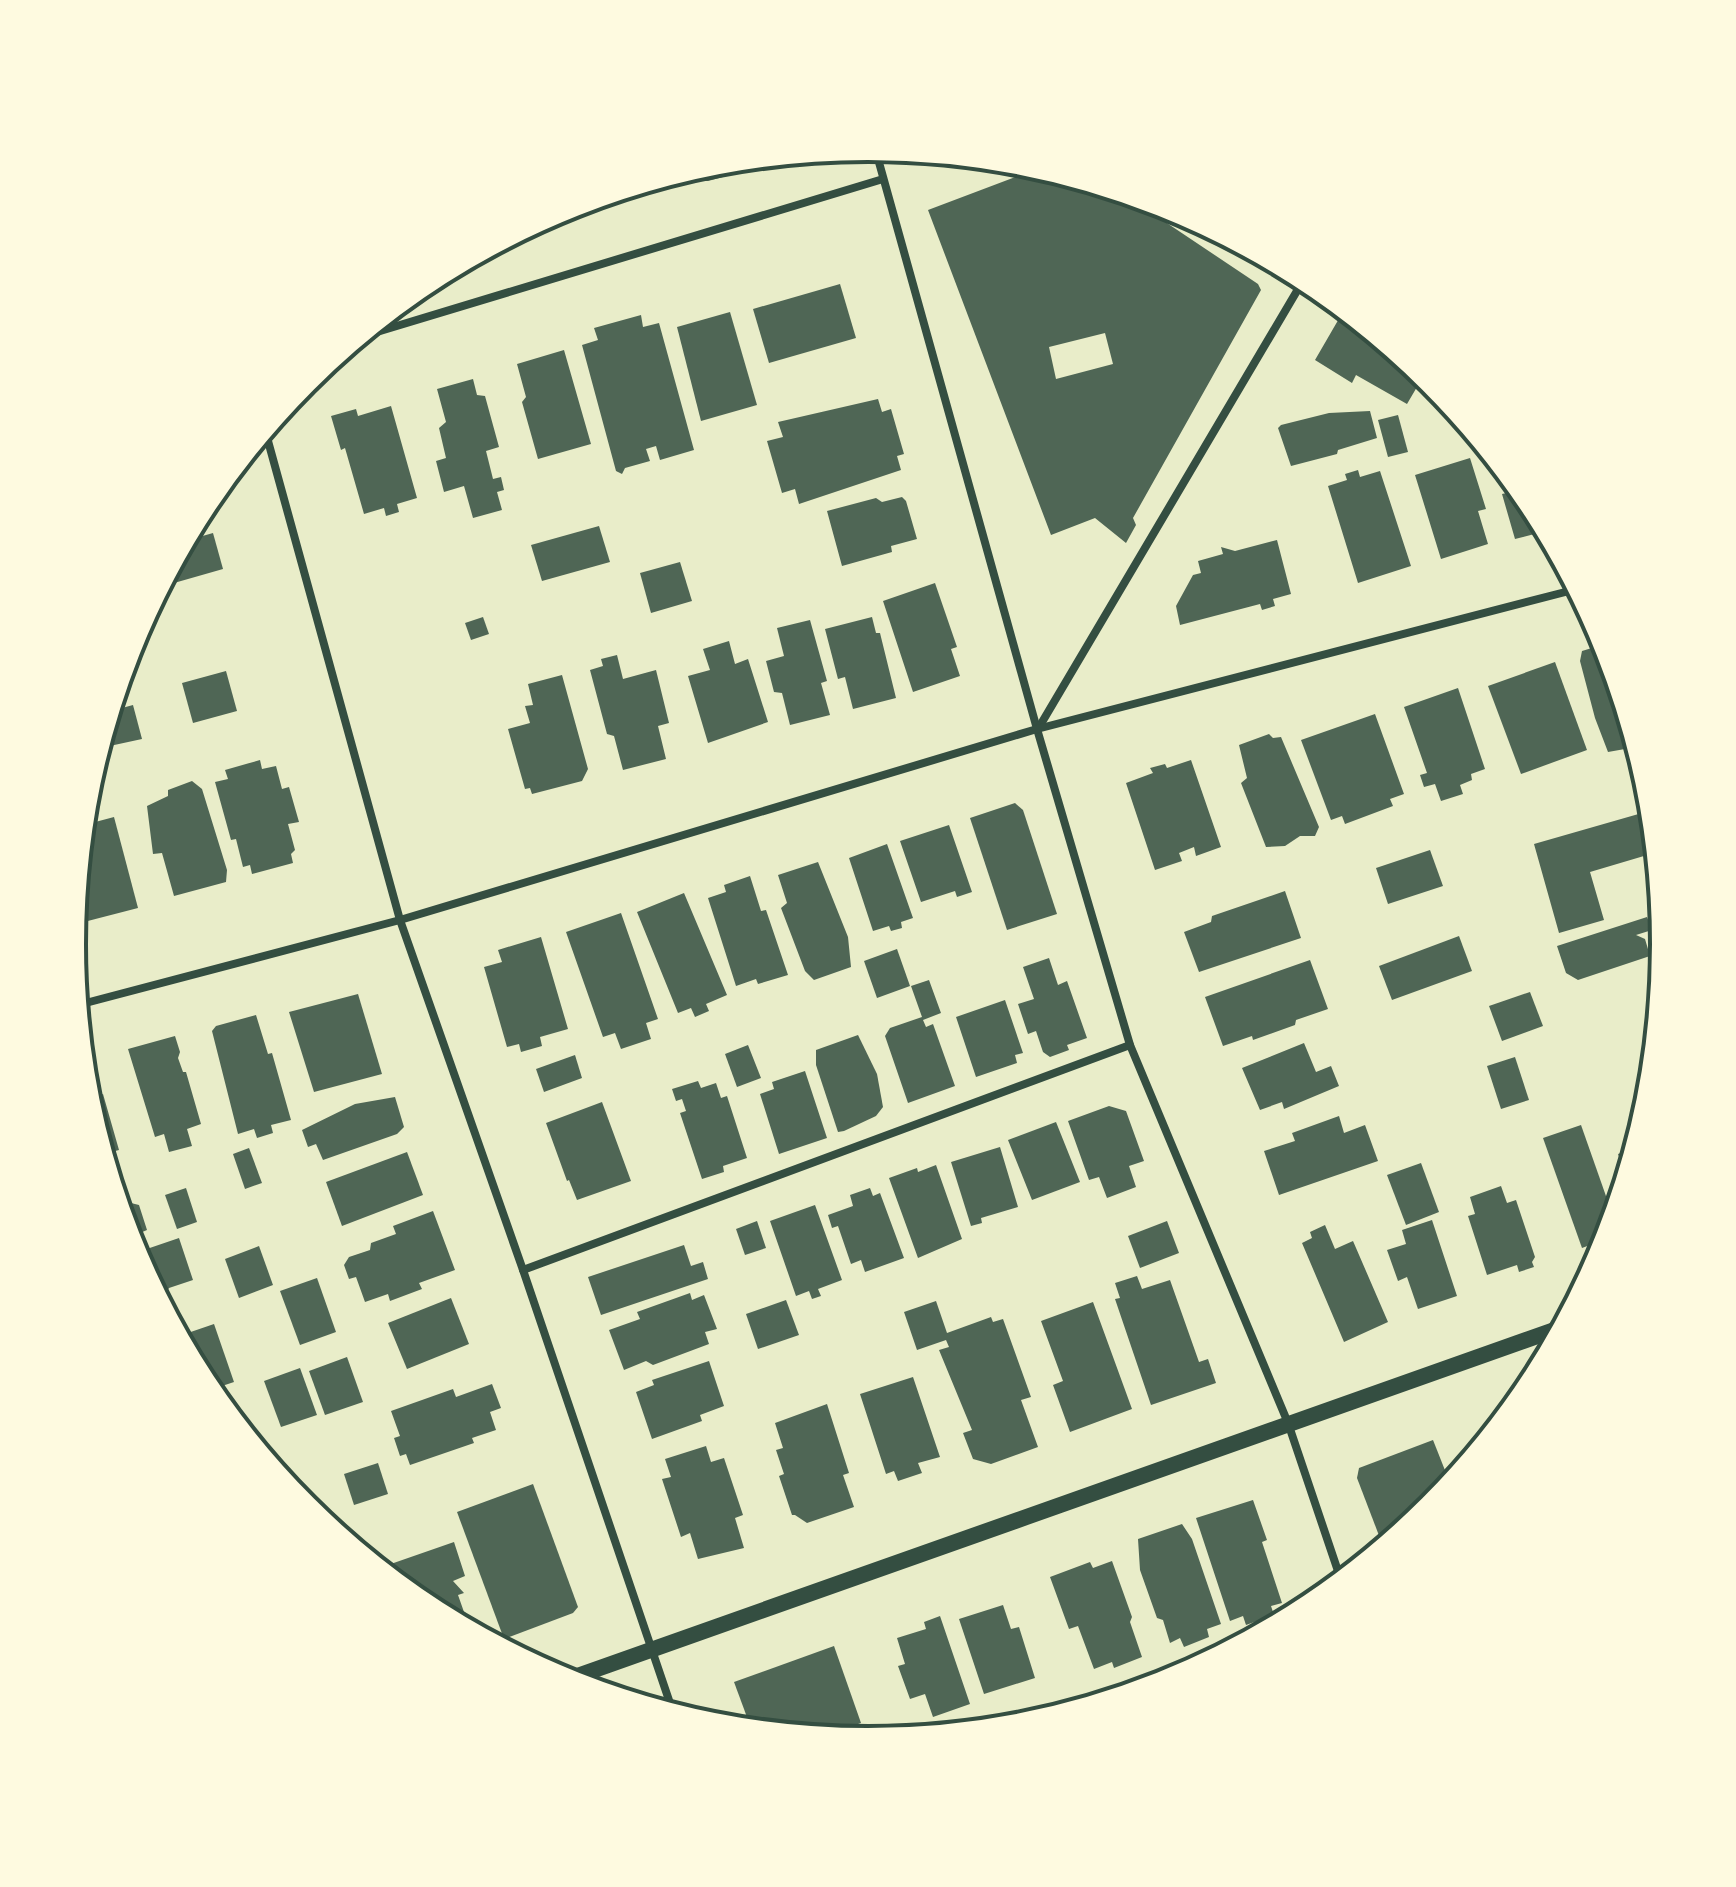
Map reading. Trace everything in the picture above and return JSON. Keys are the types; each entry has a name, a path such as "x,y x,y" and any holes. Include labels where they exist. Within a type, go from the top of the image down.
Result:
{"main road":[{"path":"586,1672 1546,1333"}],"street":[{"path":"879,162 1037,729 1130,1045 1288,1423 1337,1569"},
{"path":"384,330 883,179"},
{"path":"1037,729 1297,290"},
{"path":"268,442 400,920 669,1700"},
{"path":"89,1002 400,920 1037,729 1566,592"},
{"path":"523,1270 1130,1045"}],"building":[{"path":"739,173 708,181 699,181 715,177"},
{"path":"1017,176 1070,188 1160,218 1258,284 1261,290 1133,518 1136,525 1126,543 1095,518 1051,535 928,210","holes":["1105,333 1113,364 1056,379 1049,347"]},
{"path":"840,284 856,338 769,363 753,309"},
{"path":"730,312 757,405 701,421 677,327"},
{"path":"641,315 643,327 659,323 694,450 660,460 656,446 646,449 650,461 625,468 622,474 616,471 582,345 598,340 594,328"},
{"path":"1339,319 1417,387 1407,404 1356,375 1352,383 1315,360"},
{"path":"564,350 591,444 538,459 522,402 526,397 517,364"},
{"path":"473,379 477,395 485,396 499,447 486,451 493,479 501,477 504,490 497,492 502,510 473,518 464,486 444,492 436,461 446,458 439,428 446,422 437,389"},
{"path":"878,399 882,412 891,409 904,454 897,456 901,470 799,504 795,489 782,493 767,441 783,437 778,422"},
{"path":"391,406 417,498 397,504 399,512 386,516 384,508 364,514 345,448 341,450 331,416 356,409 358,416"},
{"path":"1370,411 1377,438 1338,450 1337,454 1291,466 1278,428 1281,425 1329,413"},
{"path":"1398,415 1408,452 1388,457 1378,420"},
{"path":"1470,458 1486,509 1478,511 1488,544 1441,559 1415,475"},
{"path":"1358,470 1360,477 1380,471 1411,566 1358,583 1328,486 1347,480 1345,474"},
{"path":"1507,493 1534,534 1515,539 1502,494"},
{"path":"902,497 906,501 917,539 891,546 892,552 842,566 827,511 876,498 882,502"},
{"path":"599,526 610,562 542,581 531,545"},
{"path":"213,533 223,569 175,583 191,552 201,537"},
{"path":"1277,540 1291,594 1273,599 1275,606 1262,610 1260,604 1180,625 1176,606 1193,575 1201,573 1198,561 1223,554 1221,547 1235,551"},
{"path":"680,562 692,601 651,613 640,573"},
{"path":"935,583 957,647 951,649 960,676 913,692 883,601"},
{"path":"483,617 489,634 471,640 465,623"},
{"path":"872,617 876,633 880,633 896,698 853,709 845,677 838,679 825,629"},
{"path":"810,620 827,681 821,683 830,715 790,725 782,693 774,692 766,661 784,656 777,628"},
{"path":"729,641 735,664 748,659 768,722 708,743 688,676 710,670 703,649"},
{"path":"1592,648 1625,749 1608,752 1595,718 1580,661 1582,651"},
{"path":"617,655 623,679 656,670 669,723 658,726 666,759 623,770 614,736 607,734 590,670 603,666 601,659"},
{"path":"1555,662 1587,750 1521,774 1488,686"},
{"path":"226,671 237,711 193,723 182,683"},
{"path":"562,675 588,769 582,781 532,794 530,788 525,789 508,729 530,723 525,706 533,705 528,684"},
{"path":"1458,688 1485,769 1471,774 1472,780 1460,785 1463,794 1441,801 1435,784 1424,787 1420,775 1427,773 1404,707"},
{"path":"133,705 142,739 112,746 113,741 123,708"},
{"path":"1375,714 1404,794 1390,799 1393,806 1345,824 1342,816 1331,820 1301,740"},
{"path":"1269,734 1273,738 1281,737 1319,827 1315,836 1300,836 1285,846 1266,847 1241,783 1247,778 1239,745"},
{"path":"260,760 262,769 276,766 282,789 289,787 299,822 288,824 295,850 291,854 293,863 252,874 250,865 243,867 236,839 231,840 215,782 228,779 225,770"},
{"path":"1191,760 1221,847 1196,856 1194,847 1179,853 1182,861 1155,870 1126,783 1153,773 1150,768 1165,764 1167,768"},
{"path":"192,781 202,789 227,870 226,882 174,896 162,853 153,854 147,806 168,796 168,790"},
{"path":"1015,803 1023,810 1057,914 1007,930 970,818"},
{"path":"1639,814 1644,856 1590,872 1604,920 1559,933 1534,844"},
{"path":"114,817 138,908 87,921 88,892 96,822"},
{"path":"949,825 972,892 957,897 955,891 921,902 900,841"},
{"path":"887,844 913,918 901,922 902,928 891,931 889,926 873,931 849,858"},
{"path":"1430,850 1443,886 1388,904 1376,868"},
{"path":"818,862 848,937 851,967 814,980 805,971 781,908 787,903 778,875"},
{"path":"750,876 761,911 766,910 788,975 758,984 756,979 736,986 708,898 726,892 724,885"},
{"path":"1285,891 1301,938 1199,972 1184,932 1211,922 1212,916"},
{"path":"684,893 727,995 706,1004 709,1011 695,1017 691,1008 678,1013 637,912"},
{"path":"621,913 658,1019 646,1023 651,1039 621,1049 615,1033 603,1037 566,932"},
{"path":"1647,917 1649,923 1649,931 1636,935 1645,939 1650,956 1578,980 1566,973 1557,946"},
{"path":"1459,936 1472,971 1392,1000 1379,966"},
{"path":"541,937 568,1029 540,1037 542,1046 521,1052 519,1044 507,1047 484,967 502,962 498,950"},
{"path":"897,949 910,986 877,998 864,961"},
{"path":"1049,958 1058,985 1067,981 1087,1038 1067,1045 1069,1050 1050,1057 1043,1052 1036,1031 1028,1034 1018,1004 1034,999 1023,967"},
{"path":"1310,960 1328,1009 1253,1040 1252,1036 1223,1046 1205,997"},
{"path":"929,980 941,1013 923,1020 926,1027 933,1024 955,1086 908,1103 885,1036 890,1028 922,1017 911,986"},
{"path":"1530,992 1543,1026 1502,1041 1489,1006"},
{"path":"358,994 382,1074 314,1092 289,1012"},
{"path":"1005,1000 1023,1053 1015,1055 1017,1063 976,1077 956,1017"},
{"path":"256,1015 268,1054 272,1053 291,1120 271,1125 273,1133 257,1138 254,1129 238,1134 212,1031 216,1026"},
{"path":"858,1035 877,1074 883,1107 876,1116 838,1132 816,1065 816,1050"},
{"path":"175,1036 180,1052 178,1058 183,1072 186,1072 201,1124 187,1129 192,1146 169,1152 164,1134 155,1137 128,1049"},
{"path":"1304,1043 1316,1072 1331,1066 1339,1086 1284,1109 1282,1102 1260,1110 1242,1068"},
{"path":"748,1045 761,1078 737,1087 725,1054"},
{"path":"575,1055 582,1078 544,1092 536,1069"},
{"path":"1515,1057 1529,1100 1501,1109 1487,1066"},
{"path":"805,1071 827,1138 779,1154 760,1094 774,1089 772,1082"},
{"path":"698,1081 701,1088 716,1083 721,1098 727,1096 747,1158 723,1166 724,1172 702,1179 680,1113 686,1111 682,1099 676,1101 672,1089"},
{"path":"103,1094 119,1150 115,1151 113,1146"},
{"path":"395,1097 404,1127 397,1134 323,1160 316,1144 308,1147 302,1130 355,1104"},
{"path":"602,1102 631,1181 577,1200 546,1123"},
{"path":"1109,1106 1126,1111 1144,1161 1129,1166 1136,1187 1107,1198 1099,1177 1089,1180 1068,1121"},
{"path":"1339,1116 1344,1133 1365,1125 1378,1161 1279,1195 1264,1151 1295,1141 1292,1133"},
{"path":"1056,1122 1080,1182 1032,1200 1008,1140"},
{"path":"1581,1125 1607,1198 1589,1245 1582,1248 1543,1138"},
{"path":"1000,1147 1018,1207 981,1218 982,1223 971,1226 951,1162"},
{"path":"249,1148 262,1183 245,1189 233,1154"},
{"path":"407,1152 423,1195 342,1226 326,1182"},
{"path":"1421,1163 1439,1212 1406,1225 1387,1175"},
{"path":"936,1165 962,1239 918,1258 889,1178"},
{"path":"1501,1186 1507,1203 1516,1200 1535,1257 1532,1262 1534,1267 1519,1272 1517,1265 1487,1275 1468,1216 1475,1214 1470,1197"},
{"path":"186,1188 197,1222 177,1229 165,1195"},
{"path":"870,1188 873,1196 880,1193 904,1258 865,1272 861,1260 851,1264 838,1226 832,1228 828,1215 853,1206 850,1195"},
{"path":"131,1203 139,1205 147,1230 142,1232"},
{"path":"815,1205 842,1280 818,1289 821,1296 812,1299 809,1291 796,1296 770,1221"},
{"path":"433,1211 455,1270 419,1283 422,1289 390,1301 388,1294 365,1302 356,1277 349,1279 344,1265 349,1257 370,1250 371,1243 396,1234 393,1226"},
{"path":"1432,1220 1457,1296 1418,1309 1407,1277 1398,1281 1387,1250 1406,1244 1402,1230"},
{"path":"757,1221 766,1248 745,1255 736,1229"},
{"path":"1167,1221 1179,1253 1140,1268 1128,1236"},
{"path":"1325,1225 1335,1249 1353,1241 1388,1322 1344,1342 1302,1243 1312,1238 1310,1232"},
{"path":"179,1238 193,1280 168,1290 148,1248"},
{"path":"684,1245 691,1266 703,1262 708,1279 601,1315 588,1277"},
{"path":"259,1246 273,1285 239,1298 225,1259"},
{"path":"1137,1276 1142,1289 1170,1280 1199,1362 1208,1359 1216,1383 1151,1405 1115,1299 1120,1298 1115,1283"},
{"path":"317,1278 336,1332 300,1345 280,1291"},
{"path":"690,1293 692,1300 704,1295 717,1329 705,1332 709,1344 653,1365 646,1361 624,1370 609,1330 640,1319 637,1312"},
{"path":"451,1298 469,1344 407,1369 388,1323"},
{"path":"786,1300 799,1335 758,1349 746,1314"},
{"path":"936,1301 947,1333 991,1317 993,1322 1003,1319 1031,1397 1021,1400 1038,1447 991,1464 973,1459 963,1433 972,1430 939,1350 949,1347 946,1340 917,1350 904,1312"},
{"path":"1093,1302 1132,1409 1070,1432 1053,1385 1063,1381 1041,1321"},
{"path":"214,1324 234,1382 223,1386 190,1332"},
{"path":"347,1357 363,1402 325,1415 309,1371"},
{"path":"709,1361 724,1406 700,1415 702,1421 652,1439 636,1392 654,1385 652,1380"},
{"path":"300,1368 317,1415 281,1427 264,1381"},
{"path":"913,1377 940,1457 918,1463 922,1473 898,1481 894,1471 886,1474 860,1394"},
{"path":"492,1384 501,1408 490,1412 496,1430 472,1438 474,1443 410,1465 406,1454 400,1456 394,1438 400,1436 391,1411 453,1389 456,1397"},
{"path":"827,1404 849,1473 843,1475 854,1507 807,1523 792,1515 779,1476 784,1474 776,1450 783,1448 775,1423"},
{"path":"1433,1440 1445,1471 1379,1535 1357,1478 1359,1468"},
{"path":"706,1446 711,1462 724,1458 743,1515 735,1518 744,1548 698,1559 690,1533 681,1537 662,1479 671,1477 665,1459"},
{"path":"378,1463 388,1494 354,1505 344,1474"},
{"path":"533,1484 578,1607 573,1613 508,1638 502,1635 457,1512"},
{"path":"1253,1500 1267,1540 1262,1542 1282,1603 1271,1606 1273,1612 1246,1625 1243,1616 1230,1621 1196,1518"},
{"path":"1182,1524 1192,1539 1221,1624 1207,1629 1209,1637 1184,1647 1180,1638 1170,1643 1163,1620 1157,1618 1140,1570 1138,1539"},
{"path":"454,1542 465,1576 453,1581 464,1593 458,1595 464,1613 434,1594 392,1564"},
{"path":"1112,1561 1142,1657 1114,1668 1112,1662 1094,1669 1078,1626 1069,1629 1050,1577 1090,1562 1093,1568"},
{"path":"1003,1605 1011,1629 1019,1627 1035,1678 984,1694 959,1619"},
{"path":"940,1616 970,1704 933,1717 925,1694 910,1699 898,1666 905,1664 897,1638 926,1629 924,1622"},
{"path":"834,1646 861,1723 817,1724 746,1716 734,1682"}]}
